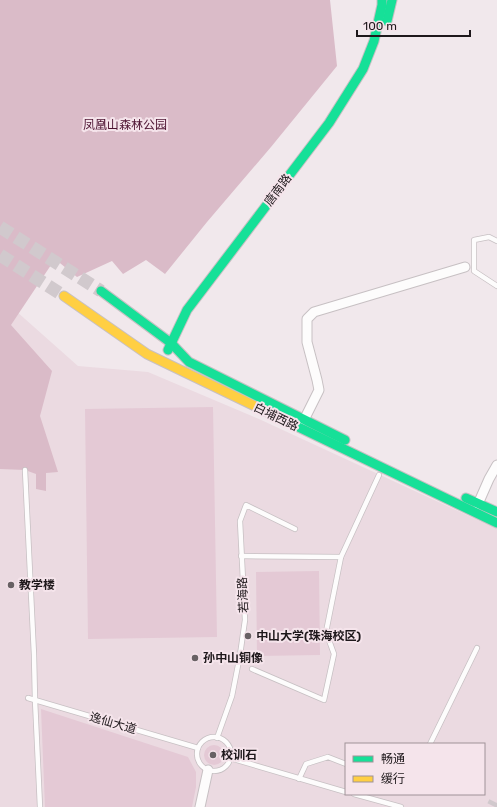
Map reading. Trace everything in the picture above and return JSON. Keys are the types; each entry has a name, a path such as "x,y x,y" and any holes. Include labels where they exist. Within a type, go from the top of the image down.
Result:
{"main road":[{"name":"唐南路","path":"171,343 187,310 329,123 363,69 374,41 382,0"},
{"name":"唐南路","path":"189,362 180,347 184,328 193,308 337,122 370,72 383,39 392,0"},
{"name":"白埔西路","path":"101,291 171,343 189,362 392,464 497,512"},
{"name":"白埔西路","path":"64,296 147,354 183,370 270,414 497,523"},
{"path":"171,343 168,349 170,356 183,370"}],"street":[{"path":"304,420 319,390 307,342 307,319 314,312 465,267"},
{"path":"478,504 497,465"},
{"path":"200,807 208,770"}],"lane":[{"path":"497,241 489,237 474,240 474,271 497,286"},
{"path":"25,470 40,807"},
{"path":"252,669 324,700 334,654 326,632 341,557 379,475"},
{"name":"若海路","path":"217,738 232,696 245,620 240,521 246,505 295,529"},
{"path":"242,556 341,557"},
{"path":"430,743 477,648"},
{"name":"逸仙大道","path":"28,698 198,748"},
{"path":"208,738 217,738 226,743 229,748 230,758 228,763 220,770 208,770 200,764 197,759 198,748 208,738"},
{"path":"299,779 306,764 328,757 345,764"},
{"path":"230,758 345,792"},
{"path":"358,795 401,807"}],"shaded area":[{"name":"中山大学(珠海校区)","path":"7,303 78,366 148,372 259,419 497,529 497,807 0,807 0,304"},
{"path":"213,407 217,637 88,639 85,409"},
{"path":"319,571 320,655 257,656 256,572"},
{"path":"41,709 188,757 196,772 196,787 192,807 45,807"},
{"path":"214,745 221,748 224,755 221,762 214,765 207,762 204,755 207,748"}],"green space":[{"name":"凤凰山森林公园","path":"0,0 330,0 337,66 165,274 146,260 123,274 112,261 77,277 55,259 11,325 52,371 40,416 58,472 46,473 46,491 36,489 36,474 25,470 0,469"}],"tunnel":[{"path":"0,227 101,291"},
{"path":"0,255 64,296"},
{"path":"495,807 497,803"}],"traffic: fast":[{"path":"168,350 187,310 329,123 363,69 374,41 382,0"},
{"path":"387,21 392,0"},
{"path":"101,291 171,343 189,362 345,440"},
{"path":"288,422 497,523"},
{"path":"466,498 497,512"}],"traffic: slow":[{"path":"64,296 147,354 288,422"}],"place":[{"name":"教学楼","path":"11,585"},
{"name":"中山大学(珠海校区)","path":"248,636"},
{"name":"孙中山铜像","path":"195,658"},
{"name":"校训石","path":"213,755"}]}
